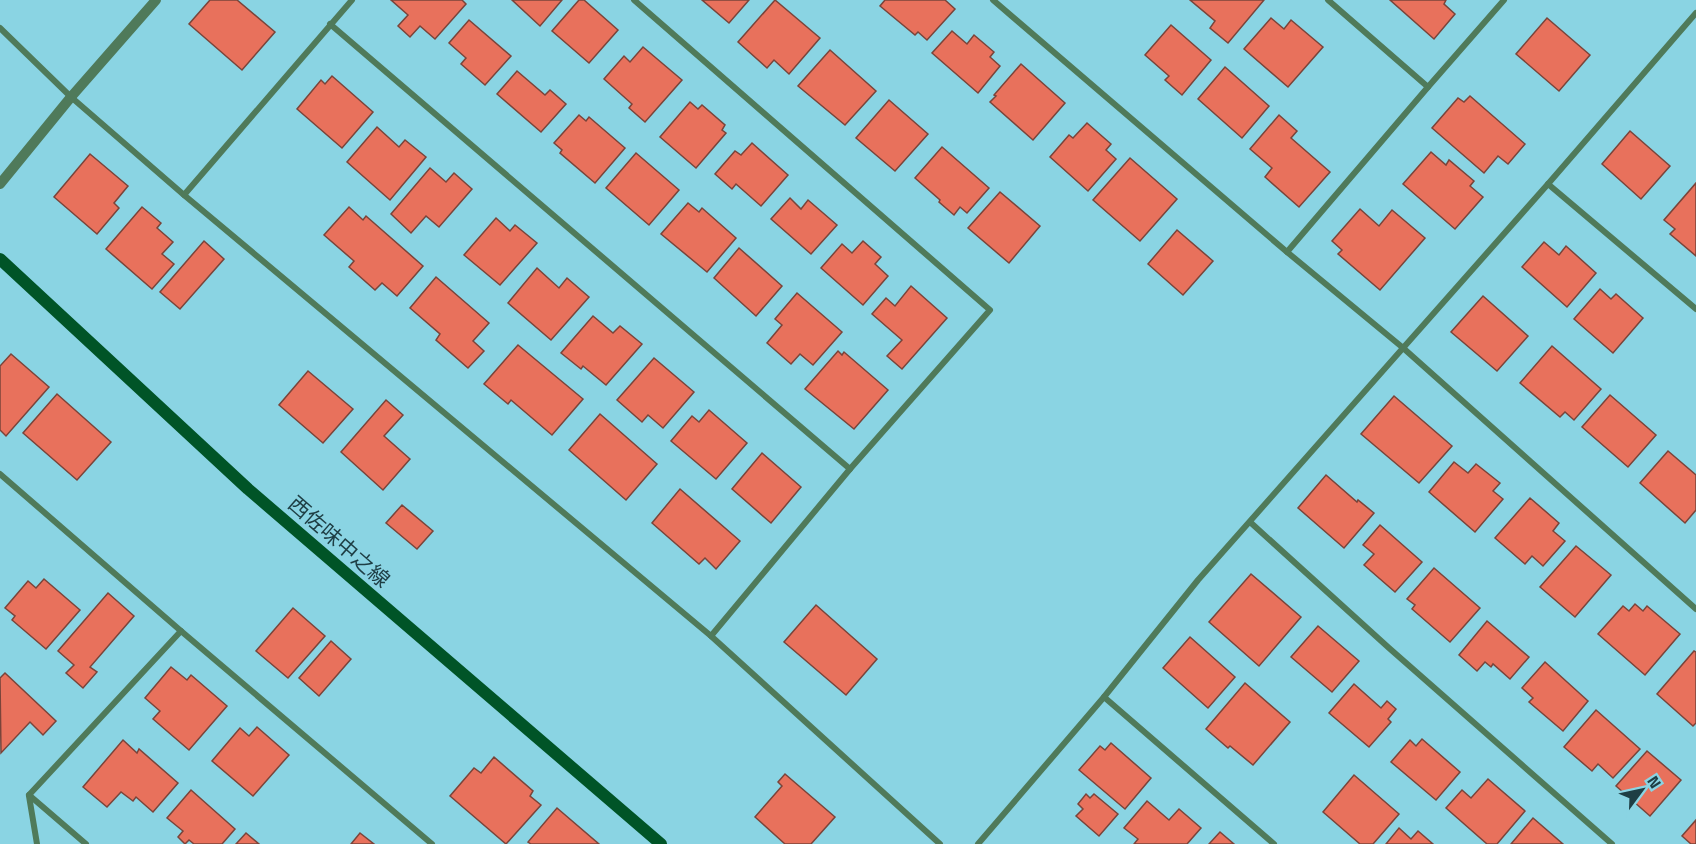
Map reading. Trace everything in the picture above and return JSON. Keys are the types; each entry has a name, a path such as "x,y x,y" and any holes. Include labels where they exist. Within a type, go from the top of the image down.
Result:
{"main road":[{"name":"西佐味中之線","path":"0,260 248,489 661,844"}],"street":[{"path":"0,184 156,0"},
{"path":"184,195 352,0"},
{"path":"634,0 990,310 850,469 711,636"},
{"path":"993,0 1287,252 1402,347 1696,609"},
{"path":"1328,0 1428,87"},
{"path":"1287,252 1504,0"},
{"path":"978,844 1104,697 1198,580 1695,18"},
{"path":"330,24 850,469"},
{"path":"0,28 71,98 184,195 711,636 940,844"},
{"path":"1548,184 1696,309"},
{"path":"0,474 432,844"},
{"path":"1250,522 1612,844"},
{"path":"29,795 181,631"},
{"path":"1104,697 1274,844"},
{"path":"29,795 38,844"},
{"path":"29,795 86,844"}],"building":[{"path":"210,0 237,0 275,32 242,70 189,24"},
{"path":"391,0 462,0 466,4 435,39 420,26 410,37 398,26 408,15"},
{"path":"512,0 562,0 540,26"},
{"path":"579,0 584,0 618,30 589,63 552,31"},
{"path":"702,0 749,0 729,23"},
{"path":"775,0 820,38 789,74 774,60 767,68 738,42"},
{"path":"885,0 945,0 955,9 927,40 918,32 915,35 880,6"},
{"path":"1190,0 1264,0 1228,43 1210,28 1215,21"},
{"path":"1390,0 1446,0 1444,4 1455,14 1434,39"},
{"path":"1271,18 1284,29 1291,20 1323,47 1288,87 1244,49"},
{"path":"1547,18 1590,55 1559,91 1516,54"},
{"path":"469,20 511,56 485,85 461,64 466,58 449,43"},
{"path":"1171,25 1211,60 1182,95 1165,80 1169,76 1145,55"},
{"path":"952,31 967,44 974,35 994,52 990,57 1000,66 978,93 932,53"},
{"path":"643,47 682,80 645,122 629,108 632,104 604,79 624,56 630,62"},
{"path":"830,50 876,91 845,125 798,86"},
{"path":"1021,64 1065,103 1033,140 990,102"},
{"path":"1225,67 1269,106 1242,138 1198,99"},
{"path":"517,71 545,95 550,90 566,104 541,132 497,94"},
{"path":"332,76 373,112 342,148 297,109 321,80 325,84"},
{"path":"1470,96 1525,144 1508,164 1498,156 1484,173 1432,128 1458,98 1464,102"},
{"path":"889,100 928,134 895,171 856,138"},
{"path":"690,102 698,109 702,105 725,125 722,130 726,133 696,168 660,137"},
{"path":"579,115 586,121 589,117 625,148 595,183 560,153 562,150 554,143"},
{"path":"1279,115 1297,131 1291,138 1330,172 1299,207 1265,177 1272,168 1250,149"},
{"path":"1087,123 1111,144 1106,150 1116,159 1088,191 1050,157 1069,135 1073,138"},
{"path":"377,127 399,147 405,140 426,157 390,200 347,162"},
{"path":"1630,131 1670,166 1641,199 1602,164"},
{"path":"752,143 788,175 761,206 736,184 732,189 715,174 735,151 741,155"},
{"path":"942,147 989,188 967,213 960,207 954,215 915,178"},
{"path":"1431,152 1446,165 1449,160 1474,181 1470,186 1483,197 1455,229 1403,184"},
{"path":"636,153 679,190 649,225 606,188"},
{"path":"90,154 128,186 114,203 119,208 97,234 54,197"},
{"path":"1130,158 1177,199 1140,241 1093,200"},
{"path":"430,168 446,182 454,173 472,189 439,227 426,216 411,233 391,214"},
{"path":"1696,183 1696,256 1670,234 1675,229 1664,220"},
{"path":"1000,192 1040,226 1009,263 968,228"},
{"path":"790,198 801,209 808,200 837,225 811,254 771,219"},
{"path":"688,203 699,212 702,208 736,238 707,272 661,234"},
{"path":"142,207 161,223 157,228 173,242 162,254 174,264 152,289 106,249"},
{"path":"349,207 363,220 366,216 423,266 397,296 382,283 375,290 349,267 354,261 324,235"},
{"path":"1360,209 1379,226 1392,210 1425,238 1380,290 1338,254 1342,250 1332,241"},
{"path":"496,218 510,231 515,225 537,243 500,285 464,255"},
{"path":"1177,230 1213,261 1183,295 1148,264"},
{"path":"204,241 224,259 180,309 160,292"},
{"path":"863,241 881,257 875,264 888,276 863,305 821,268 842,244 852,253"},
{"path":"1544,242 1559,255 1566,246 1596,273 1567,307 1522,267"},
{"path":"739,248 782,286 756,316 714,278"},
{"path":"537,268 559,288 567,278 589,297 551,340 508,303"},
{"path":"436,277 489,323 473,341 484,351 468,368 436,340 440,334 410,308"},
{"path":"911,286 947,318 902,369 887,356 902,340 872,314 886,298 895,306"},
{"path":"1600,289 1611,299 1616,294 1643,318 1613,353 1574,319"},
{"path":"797,293 842,332 813,365 800,354 791,364 767,343 782,325 775,319"},
{"path":"1483,296 1528,336 1497,371 1451,332"},
{"path":"593,316 613,333 620,326 642,344 606,385 583,366 581,369 561,353"},
{"path":"518,345 583,399 552,435 511,400 508,404 484,384"},
{"path":"1552,346 1601,389 1574,420 1565,412 1560,417 1520,383"},
{"path":"838,351 842,355 844,352 888,390 854,429 805,389"},
{"path":"11,354 49,387 6,436 0,430 0,366"},
{"path":"654,358 694,392 663,428 648,415 642,422 617,400"},
{"path":"308,371 353,409 323,443 279,405"},
{"path":"57,394 111,442 77,480 23,433"},
{"path":"1610,395 1656,435 1628,467 1582,427"},
{"path":"1394,396 1452,446 1419,483 1361,434"},
{"path":"386,400 403,415 384,436 410,459 383,490 341,452"},
{"path":"709,410 747,443 716,479 671,441 692,416 699,422"},
{"path":"600,414 657,464 626,500 569,450"},
{"path":"1668,451 1696,475 1696,510 1685,523 1640,483"},
{"path":"762,453 801,487 771,523 732,489"},
{"path":"1454,462 1468,473 1476,464 1500,483 1493,491 1503,499 1475,532 1429,492"},
{"path":"1326,475 1357,502 1358,500 1374,513 1344,548 1298,508"},
{"path":"680,489 740,541 716,569 705,558 699,564 652,523"},
{"path":"1530,498 1559,523 1553,531 1565,541 1543,566 1532,556 1525,564 1495,538"},
{"path":"402,505 433,531 417,549 386,523"},
{"path":"1380,525 1422,562 1395,592 1364,565 1374,554 1363,545"},
{"path":"1576,546 1611,575 1575,617 1540,587"},
{"path":"1434,568 1480,608 1450,642 1412,609 1415,605 1407,599"},
{"path":"1251,574 1301,617 1259,666 1209,622"},
{"path":"44,579 80,610 46,649 12,620 15,616 5,608 28,581 36,588"},
{"path":"108,593 134,616 90,667 97,672 83,688 66,673 74,665 58,651"},
{"path":"1635,604 1643,611 1647,606 1680,634 1645,675 1598,634 1623,606 1629,611"},
{"path":"816,605 877,659 846,695 784,642"},
{"path":"293,608 325,636 288,678 256,651"},
{"path":"1487,621 1529,657 1510,679 1493,664 1491,667 1485,662 1477,671 1459,655"},
{"path":"1318,626 1359,661 1332,692 1291,657"},
{"path":"1190,637 1235,677 1208,708 1163,668"},
{"path":"331,641 351,659 319,696 299,678"},
{"path":"1694,651 1696,652 1696,723 1693,726 1657,694"},
{"path":"1545,662 1588,701 1563,731 1529,702 1533,698 1522,688"},
{"path":"171,667 187,680 191,675 227,706 189,750 153,719 160,711 145,698"},
{"path":"5,673 56,721 43,735 30,722 1,753 0,678"},
{"path":"1245,683 1290,722 1253,765 1206,729"},
{"path":"1354,684 1381,708 1387,701 1396,709 1388,719 1391,722 1369,747 1329,713"},
{"path":"1596,710 1640,749 1613,778 1598,764 1592,771 1564,747"},
{"path":"257,727 289,755 253,796 212,761 240,728 249,736"},
{"path":"1422,739 1460,772 1436,800 1391,762 1410,740 1416,746"},
{"path":"123,740 137,753 139,749 178,783 153,812 136,797 133,801 121,792 107,807 83,787"},
{"path":"1111,743 1151,778 1125,809 1079,770 1100,746 1105,750"},
{"path":"1647,751 1681,780 1650,816 1616,786"},
{"path":"494,757 533,791 530,796 541,805 506,844 450,796 474,768 481,773"},
{"path":"785,774 835,817 811,844 785,844 755,817 782,786 778,782"},
{"path":"1354,775 1399,814 1373,844 1360,844 1323,812"},
{"path":"1488,779 1525,811 1497,844 1487,844 1446,808 1462,790 1471,798"},
{"path":"191,790 235,829 222,844 194,844 189,840 185,844 178,837 183,831 167,818"},
{"path":"1086,794 1090,798 1094,794 1118,814 1099,836 1076,816 1083,809 1078,804"},
{"path":"1147,801 1169,820 1179,809 1201,828 1187,844 1134,844 1138,839 1124,828"},
{"path":"557,808 599,844 531,844 528,842"},
{"path":"1533,818 1563,844 1511,844"},
{"path":"1696,820 1696,844 1691,844 1682,836"},
{"path":"1399,828 1411,839 1418,831 1433,844 1386,844"},
{"path":"1220,832 1234,844 1209,844"},
{"path":"246,833 259,844 236,844"},
{"path":"360,833 374,844 351,844"}]}
